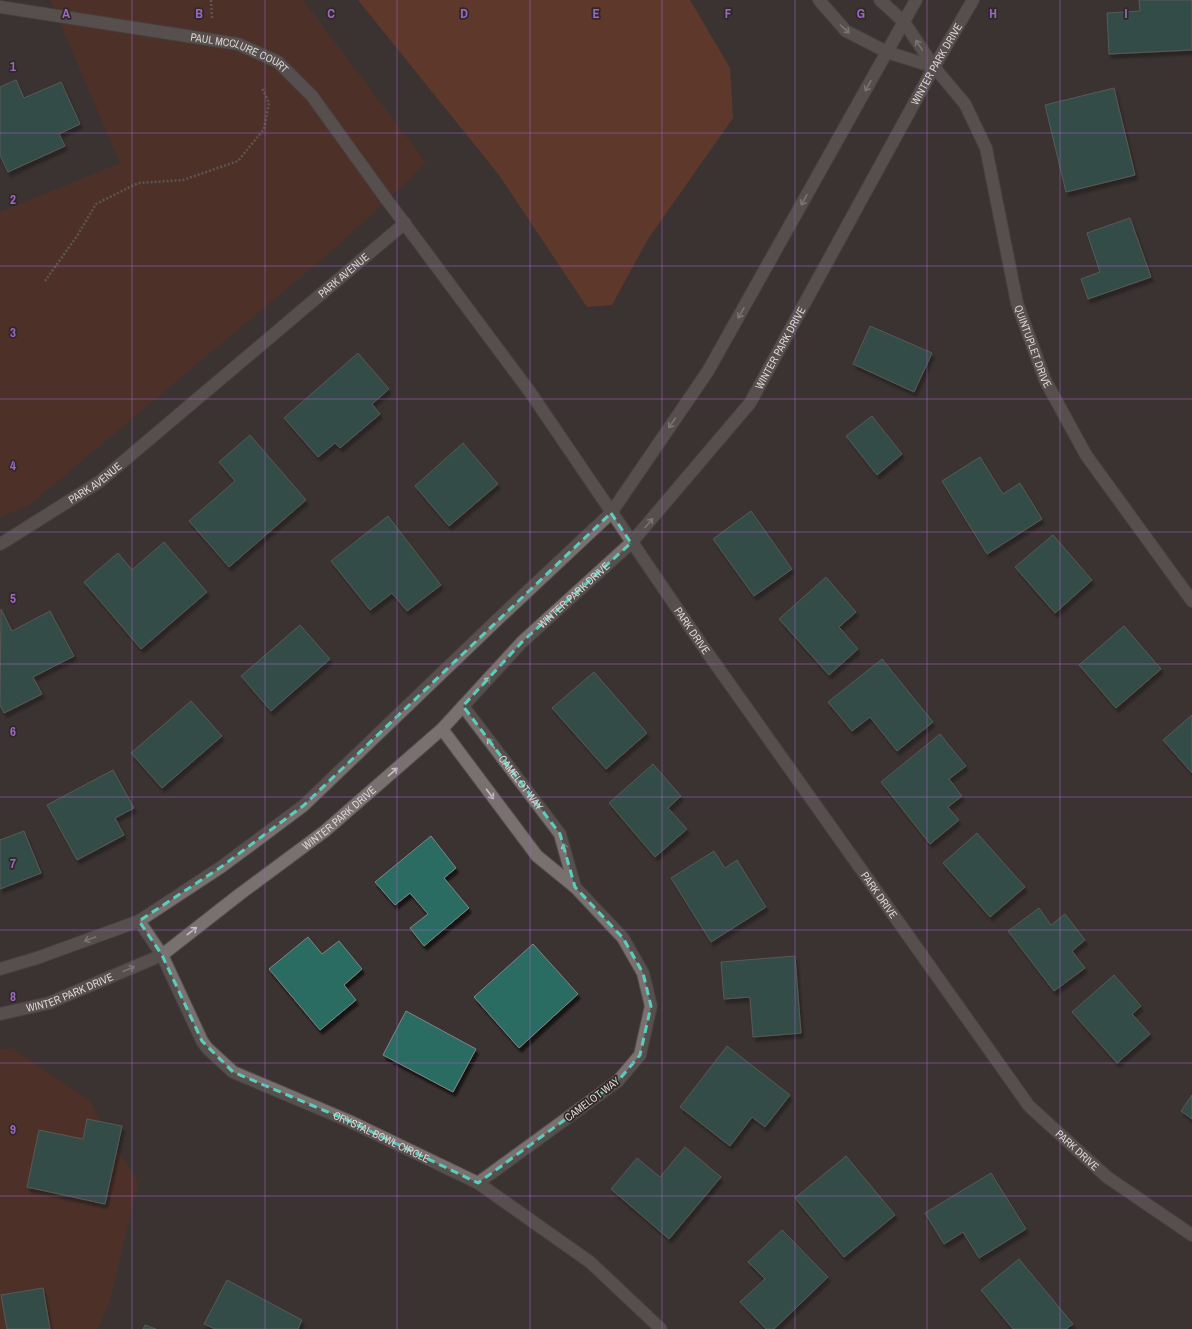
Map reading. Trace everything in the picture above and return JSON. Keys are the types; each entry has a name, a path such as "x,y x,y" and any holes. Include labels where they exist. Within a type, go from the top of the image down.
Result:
{"street":[{"path":"819,0 846,31 887,52 934,68"},
{"name":"QUINTUPLET DRIVE","path":"880,0 904,22 934,68 965,104 986,148 1017,303 1044,380 1086,455 1192,601"},
{"path":"0,969 37,958 139,921 221,867 303,806 611,513 708,371 916,0"},
{"name":"WINTER PARK DRIVE","path":"0,1014 49,1003 162,955 240,894 325,831 442,729 522,642 631,543 750,403 934,68 973,0"},
{"name":"PAUL MCCLURE COURT","path":"0,7 238,44 278,62 312,96 404,223"},
{"path":"404,223 530,392 611,513"},
{"name":"PARK AVENUE","path":"0,544 99,482 404,223"},
{"name":"PARK DRIVE","path":"611,513 702,645 1029,1106 1106,1177 1192,1235"},
{"name":"CAMELOT WAY","path":"463,706 560,834 575,887"},
{"name":"CAMELOT WAY","path":"442,729 537,856 575,887 623,938 643,972 651,1006 640,1055 618,1081 478,1183"},
{"name":"CRYSTAL BOWL CIRCLE","path":"139,921 162,955 202,1041 207,1048 233,1072 349,1121 478,1183 590,1262 661,1329"}],"path":[{"path":"211,0 212,19"},
{"path":"45,281 77,236 96,204 138,183 183,180 238,161 264,129 269,103 262,88"}],"highlighted area":[{"path":"611,513 631,543 522,642 463,706 560,834 575,887 623,938 643,973 651,1006 640,1055 618,1081 478,1183 349,1121 233,1072 202,1041 162,955 139,921 221,867 303,806"}],"shaded area":[{"path":"50,0 303,0 426,163 340,244 28,506 0,517 0,212 120,163"},
{"path":"358,0 690,0 730,68 733,118 648,239 612,305 587,307 499,175"},
{"path":"12,1048 89,1100 138,1183 109,1304 98,1329 0,1329 0,1050"}],"building":[{"path":"1139,0 1192,0 1192,50 1109,54 1107,13 1140,11"},
{"path":"16,80 24,98 61,82 80,124 59,134 65,146 8,172 0,155 0,87"},
{"path":"1114,88 1135,175 1066,192 1045,105"},
{"path":"1130,218 1151,277 1088,299 1081,279 1100,272 1087,233"},
{"path":"870,326 932,353 914,392 853,364"},
{"path":"358,353 389,389 372,404 380,414 340,448 335,443 318,457 284,418"},
{"path":"872,416 902,454 877,475 846,436"},
{"path":"250,435 306,500 229,567 189,521 235,481 219,462"},
{"path":"463,443 498,484 449,526 415,486"},
{"path":"980,457 1003,494 1020,483 1042,519 987,554 942,481"},
{"path":"751,511 792,569 754,596 713,539"},
{"path":"388,516 441,585 407,611 392,593 370,610 331,561"},
{"path":"1053,535 1092,580 1055,613 1015,567"},
{"path":"164,542 207,592 141,649 84,582 118,553 132,570"},
{"path":"826,577 856,612 839,627 858,649 829,675 779,619"},
{"path":"1,609 12,631 50,611 74,656 33,677 42,694 4,713 0,705"},
{"path":"300,625 330,659 271,711 241,676"},
{"path":"1124,626 1161,669 1116,708 1079,665"},
{"path":"882,659 933,722 897,751 870,717 852,731 828,702"},
{"path":"594,672 647,733 606,769 552,708"},
{"path":"191,701 222,736 162,788 131,753"},
{"path":"1192,715 1192,773 1163,740"},
{"path":"940,734 966,766 949,779 962,796 948,807 959,820 930,844 881,782"},
{"path":"653,764 681,796 668,808 687,829 655,857 609,803"},
{"path":"113,770 134,808 115,818 124,835 77,860 47,805"},
{"path":"24,831 41,873 0,889 0,840"},
{"path":"977,833 1025,887 990,917 943,863"},
{"path":"431,836 456,868 444,878 469,908 424,946 410,928 428,914 410,893 395,905 375,882"},
{"path":"714,851 725,868 737,860 766,907 711,942 671,878"},
{"path":"1039,908 1051,925 1065,914 1085,940 1072,951 1085,968 1054,991 1008,931"},
{"path":"308,937 322,954 339,941 362,969 344,985 356,1000 320,1030 269,969"},
{"path":"533,944 578,994 519,1048 474,997"},
{"path":"795,956 801,1033 753,1037 750,997 724,999 721,962"},
{"path":"1114,975 1141,1006 1132,1014 1150,1034 1117,1063 1072,1012"},
{"path":"406,1011 476,1049 453,1092 383,1055"},
{"path":"727,1046 790,1095 765,1127 752,1117 730,1146 680,1107"},
{"path":"1192,1095 1192,1119 1181,1111"},
{"path":"87,1119 122,1126 105,1204 27,1187 39,1130 83,1139"},
{"path":"685,1147 721,1177 669,1239 611,1189 637,1158 660,1177"},
{"path":"846,1156 895,1215 844,1257 795,1198"},
{"path":"991,1173 1026,1229 979,1258 963,1232 944,1244 925,1213"},
{"path":"782,1230 828,1277 774,1329 766,1329 740,1302 765,1279 748,1262"},
{"path":"1019,1259 1073,1324 1066,1329 1013,1329 981,1290"},
{"path":"227,1280 302,1320 298,1329 215,1329 204,1324"},
{"path":"43,1288 50,1329 7,1329 1,1295"},
{"path":"145,1325 156,1329 143,1329"}]}
